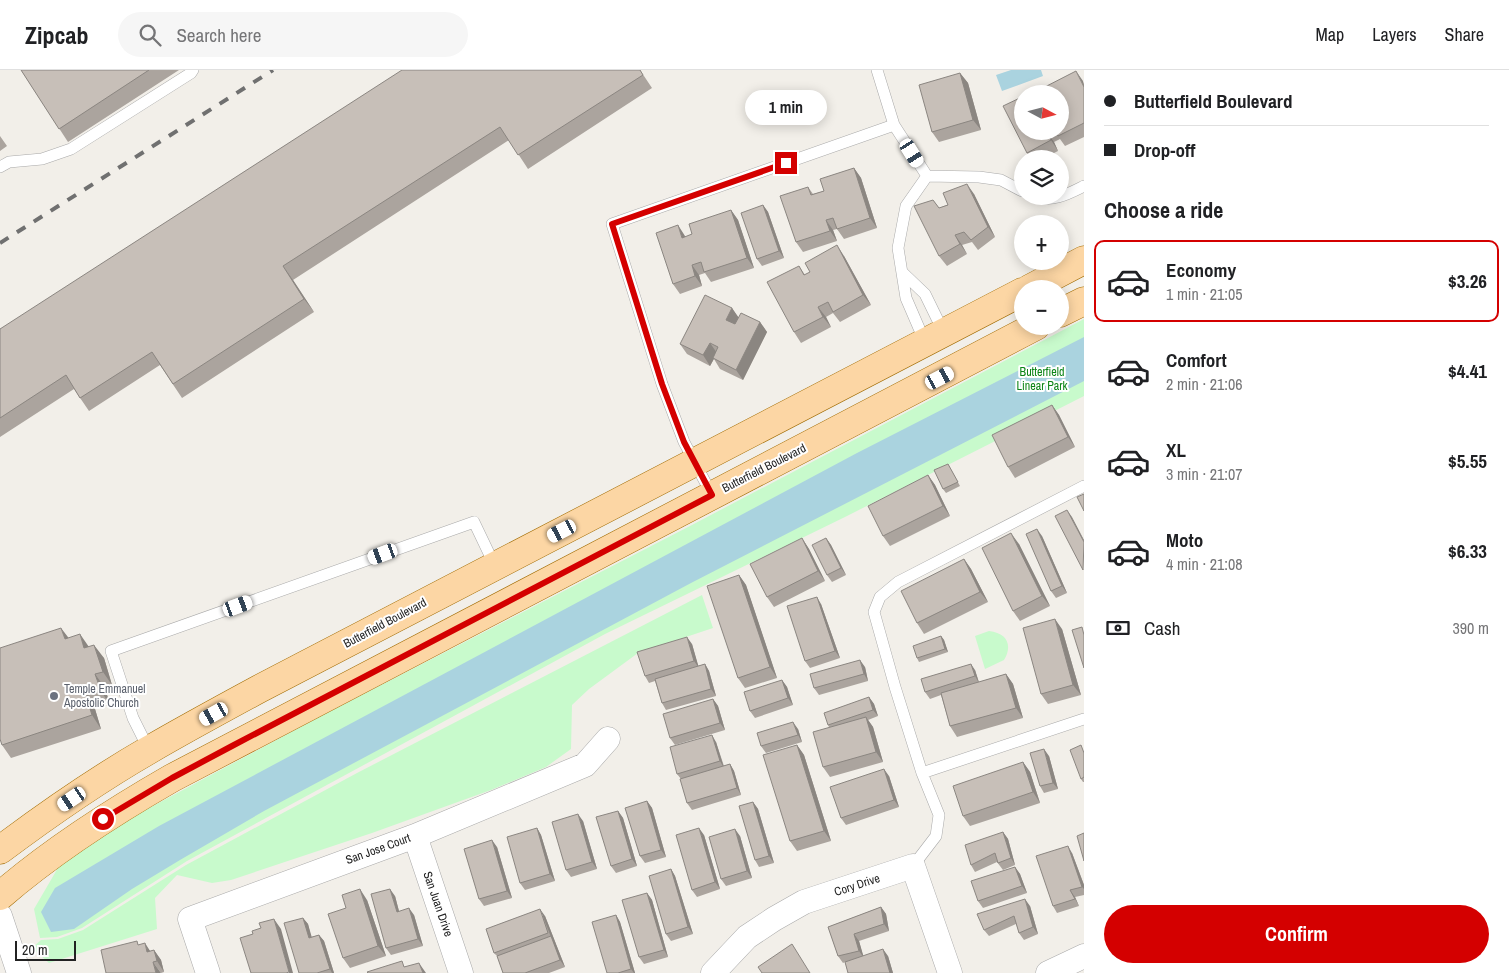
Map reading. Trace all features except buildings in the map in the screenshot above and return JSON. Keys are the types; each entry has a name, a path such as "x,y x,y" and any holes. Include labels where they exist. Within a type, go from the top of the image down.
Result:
{"main road":[{"path":"1046,280 1084,260"},
{"name":"Butterfield Boulevard","path":"0,850 61,806 149,750 259,689 1014,296"},
{"path":"1069,308 1084,301"},
{"name":"Butterfield Boulevard","path":"0,896 64,845 116,810 172,778 1019,335"}],"street":[{"name":"San Jose Court","path":"208,973 190,919 415,836 585,765 608,739"},
{"name":"San Juan Drive","path":"415,836 461,973"},
{"name":"Cory Drive","path":"714,973 747,937 804,902 913,866"},
{"path":"913,866 950,973"},
{"path":"0,916 19,973"},
{"path":"1048,973 1084,956"}],"lane":[{"path":"0,167 9,162 42,159 72,149 193,70"},
{"path":"877,70 894,124 927,176"},
{"path":"712,495 694,463 662,384 612,224 894,124"},
{"path":"927,176 979,176 1001,180 1014,187"},
{"path":"927,176 906,206 898,248 906,298 935,338"},
{"path":"1069,193 1084,186"},
{"path":"902,273 925,294 935,338"},
{"path":"913,866 936,836 939,815 922,772 895,688 874,612 880,597 898,582 1084,486"},
{"path":"149,750 133,718 111,651 474,522 495,566"},
{"path":"922,772 1084,719"}],"green space":[{"name":"Butterfield Linear Park","path":"1084,319 1084,396 845,517 605,634 187,861 82,928 57,937 40,938 34,909 59,866 138,814 325,714 690,526 1054,335 1069,335 1069,327"},
{"path":"702,595 713,628 638,653 589,689 572,705 571,749 546,767 491,790 372,833 231,880 212,883 177,875 155,898 157,929 49,963 32,948 41,940 58,939 83,930 186,865 357,773"},
{"path":"989,631 1004,637 1007,641 1008,649 1004,660 985,669 975,636"}],"water":[{"path":"1011,70 1041,70 1043,76 1014,85 1002,91 996,75"},
{"name":"Butterfield Linear Park","path":"1084,337 1084,381 691,583 264,811 132,889 74,929 51,932 41,912 55,888 159,826 857,453"}],"railway":[{"path":"0,243 273,70"}],"place":[{"name":"Temple Emmanuel Apostolic Church","path":"54,696"}],"route":[{"path":"103,819 172,778 232,746 712,495 684,442 662,384 612,224 786,163"}]}
